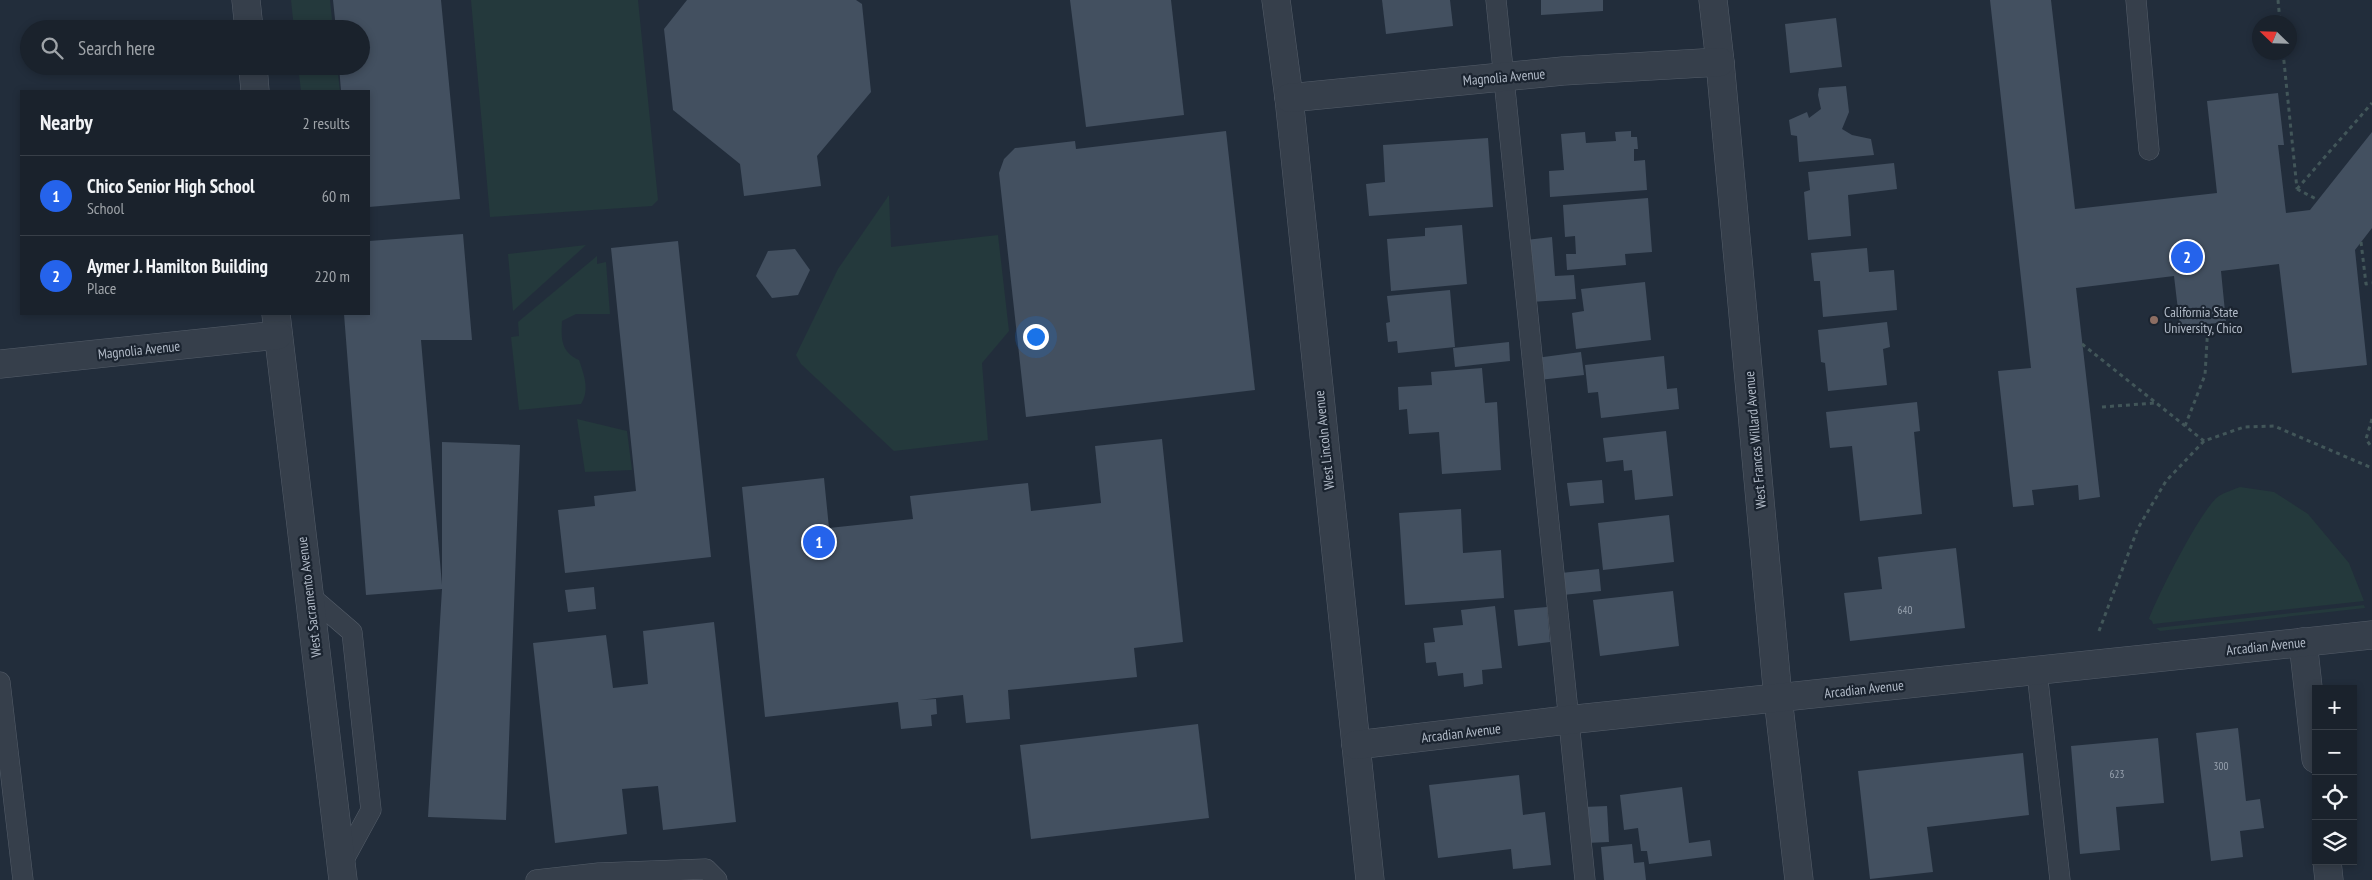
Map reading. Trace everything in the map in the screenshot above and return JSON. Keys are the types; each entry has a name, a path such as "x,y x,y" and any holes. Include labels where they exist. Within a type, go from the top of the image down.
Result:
{"street":[{"path":"246,0 248,20"},
{"name":"West Lincoln Avenue","path":"1276,0 1289,98 1370,880"},
{"name":"West Frances Willard Avenue","path":"1713,0 1778,698 1799,880"},
{"name":"Magnolia Avenue","path":"1289,98 1505,76 1720,62"},
{"path":"254,75 255,90"},
{"name":"Magnolia Avenue","path":"0,364 277,324"},
{"name":"West Sacramento Avenue","path":"277,324 342,872"},
{"name":"Arcadian Avenue","path":"1356,745 1567,720 2037,672 2372,635"},
{"path":"2303,642 2313,730"},
{"path":"2327,865 2329,880"}],"lane":[{"path":"1496,0 1567,720 1585,880"},
{"path":"2136,0 2150,150"},
{"path":"309,595 352,632 371,810 342,872"},
{"path":"2037,672 2060,880"},
{"path":"0,682 23,880"},
{"path":"536,880 599,873 706,869 717,880"}],"path":[{"path":"2278,0 2279,15"},
{"path":"2284,60 2296,189"},
{"path":"2296,189 2372,103"},
{"path":"2296,189 2318,200"},
{"path":"2360,242 2366,284 2372,283"},
{"path":"2185,426 2204,375 2208,324"},
{"path":"2082,344 2204,441"},
{"path":"2102,407 2156,403"},
{"path":"2372,420 2366,439 2372,448"},
{"path":"2098,633 2138,528 2166,481 2204,441 2244,427 2274,426 2372,468"}],"green space":[{"path":"291,0 330,0 332,20 293,20"},
{"path":"471,0 638,0 658,200 652,206 490,217"},
{"path":"299,75 338,75 340,90 301,90"},
{"path":"889,195 891,247 998,235 1009,331 982,363 988,440 894,451 801,364 796,355 838,269"},
{"path":"586,245 513,311 508,254"},
{"path":"597,256 597,264 606,262 610,314 576,314 562,321 562,339 565,349 579,360 583,371 586,388 584,399 581,404 519,410 511,337 519,336 518,322"},
{"path":"577,419 627,431 632,470 585,472"},
{"path":"2240,487 2274,492 2308,514 2349,563 2364,601 2153,624 2149,619 2170,573 2191,534 2211,504 2219,496"},
{"path":"2364,605 2365,608 2160,631 2156,628"}],"building":[{"path":"333,0 441,0 460,199 370,207 370,90 341,90 340,75 370,75 370,20 335,20"},
{"path":"687,0 856,0 862,4 871,92 817,156 821,186 744,196 740,164 673,110 664,29"},
{"path":"1070,0 1171,0 1184,115 1086,127"},
{"path":"1382,0 1450,0 1453,26 1386,34"},
{"path":"1541,0 1603,0 1603,11 1541,15"},
{"path":"1990,0 2051,0 2075,209 2217,193 2207,101 2278,93 2284,145 2278,145 2286,213 2310,210 2372,132 2372,228 2355,250 2367,365 2292,373 2279,264 2221,271 2226,322 2180,327 2174,276 2076,288 2100,497 2079,500 2078,485 2032,490 2034,505 2013,507 1998,371 2031,368"},
{"path":"1836,18 1842,67 1790,73 1785,24"},
{"path":"1846,86 1849,112 1842,129 1852,135 1871,139 1874,155 1799,162 1797,136 1791,135 1789,120 1807,112 1809,118 1821,109 1818,95 1819,88"},
{"path":"1226,131 1255,390 1026,417 999,173 1004,159 1015,148 1075,141 1076,149"},
{"path":"1631,131 1631,137 1637,137 1638,149 1634,149 1634,161 1645,160 1647,190 1550,197 1549,171 1564,170 1561,134 1585,132 1586,143 1616,141 1615,132"},
{"path":"1488,138 1493,207 1369,216 1366,184 1385,182 1383,145"},
{"path":"1894,163 1897,189 1848,195 1851,236 1808,240 1804,192 1810,190 1808,172"},
{"path":"1648,198 1652,252 1625,254 1626,265 1567,270 1566,254 1576,254 1575,236 1565,237 1563,205"},
{"path":"1462,225 1467,284 1391,291 1387,239 1425,236 1425,228"},
{"path":"463,234 472,340 421,340 442,585 442,442 520,445 506,820 428,817 442,589 366,595 344,315 370,315 370,241"},
{"path":"1552,237 1555,276 1574,275 1576,299 1531,302 1526,240"},
{"path":"678,241 711,557 565,573 558,510 595,506 594,496 636,491 611,248"},
{"path":"1867,248 1869,272 1894,270 1897,310 1823,317 1820,281 1814,281 1811,253"},
{"path":"795,249 810,270 798,295 772,298 756,276 768,251"},
{"path":"1645,282 1651,340 1576,349 1572,313 1584,311 1581,289"},
{"path":"1450,290 1455,347 1398,353 1397,341 1388,342 1386,323 1390,322 1387,296"},
{"path":"1887,322 1890,347 1883,349 1887,385 1828,391 1825,363 1821,362 1818,330"},
{"path":"1509,342 1510,361 1455,367 1453,348"},
{"path":"1581,352 1584,375 1539,380 1536,358"},
{"path":"1664,356 1667,389 1677,388 1679,409 1601,418 1598,392 1588,393 1585,365"},
{"path":"1482,368 1485,403 1497,402 1501,470 1442,474 1439,432 1409,434 1407,409 1399,410 1398,387 1432,385 1431,372"},
{"path":"1917,402 1920,431 1914,432 1922,514 1860,521 1852,446 1830,448 1826,412"},
{"path":"1666,431 1673,496 1635,500 1632,470 1624,471 1623,460 1606,462 1603,438"},
{"path":"1162,439 1183,642 1134,648 1137,677 1008,690 1010,719 966,723 963,695 918,700 936,699 937,714 931,715 932,726 901,729 898,702 765,717 742,487 824,478 829,528 913,519 910,496 1028,483 1031,511 1101,503 1095,446"},
{"path":"1602,480 1604,503 1570,506 1567,483"},
{"path":"1461,509 1463,553 1501,550 1504,598 1405,605 1399,513"},
{"path":"1669,515 1674,562 1603,570 1598,523"},
{"path":"1956,548 1965,628 1850,641 1844,593 1882,589 1878,557"},
{"path":"1599,569 1601,591 1563,595 1561,573"},
{"path":"594,587 596,609 568,612 565,590"},
{"path":"1673,591 1679,646 1600,656 1593,600"},
{"path":"1495,606 1502,668 1482,670 1483,684 1464,687 1463,673 1438,676 1436,662 1426,663 1424,643 1435,642 1433,628 1463,625 1461,610"},
{"path":"1547,607 1550,642 1518,646 1514,610"},
{"path":"714,622 736,822 663,830 658,786 622,789 627,834 555,843 533,643 606,635 613,688 648,684 643,631"},
{"path":"1198,724 1209,818 1031,839 1020,745"},
{"path":"2238,728 2246,801 2260,799 2264,828 2240,831 2243,857 2211,861 2196,733"},
{"path":"2158,738 2164,803 2116,807 2120,850 2080,854 2071,746"},
{"path":"2023,753 2029,815 1927,827 1933,872 1870,879 1858,771"},
{"path":"1519,775 1523,815 1545,812 1551,865 1513,869 1511,849 1438,858 1429,785"},
{"path":"1682,787 1689,843 1710,840 1712,856 1649,864 1647,851 1641,851 1638,828 1624,830 1620,795"},
{"path":"1607,806 1609,842 1586,843 1584,807"},
{"path":"1632,844 1634,863 1644,862 1646,880 1604,880 1601,847"}],"place":[{"name":"Aymer J. Hamilton Building","path":"2187,257"},
{"name":"California State University, Chico","path":"2154,320"},
{"name":"Chico Senior High School","path":"819,542"}]}
